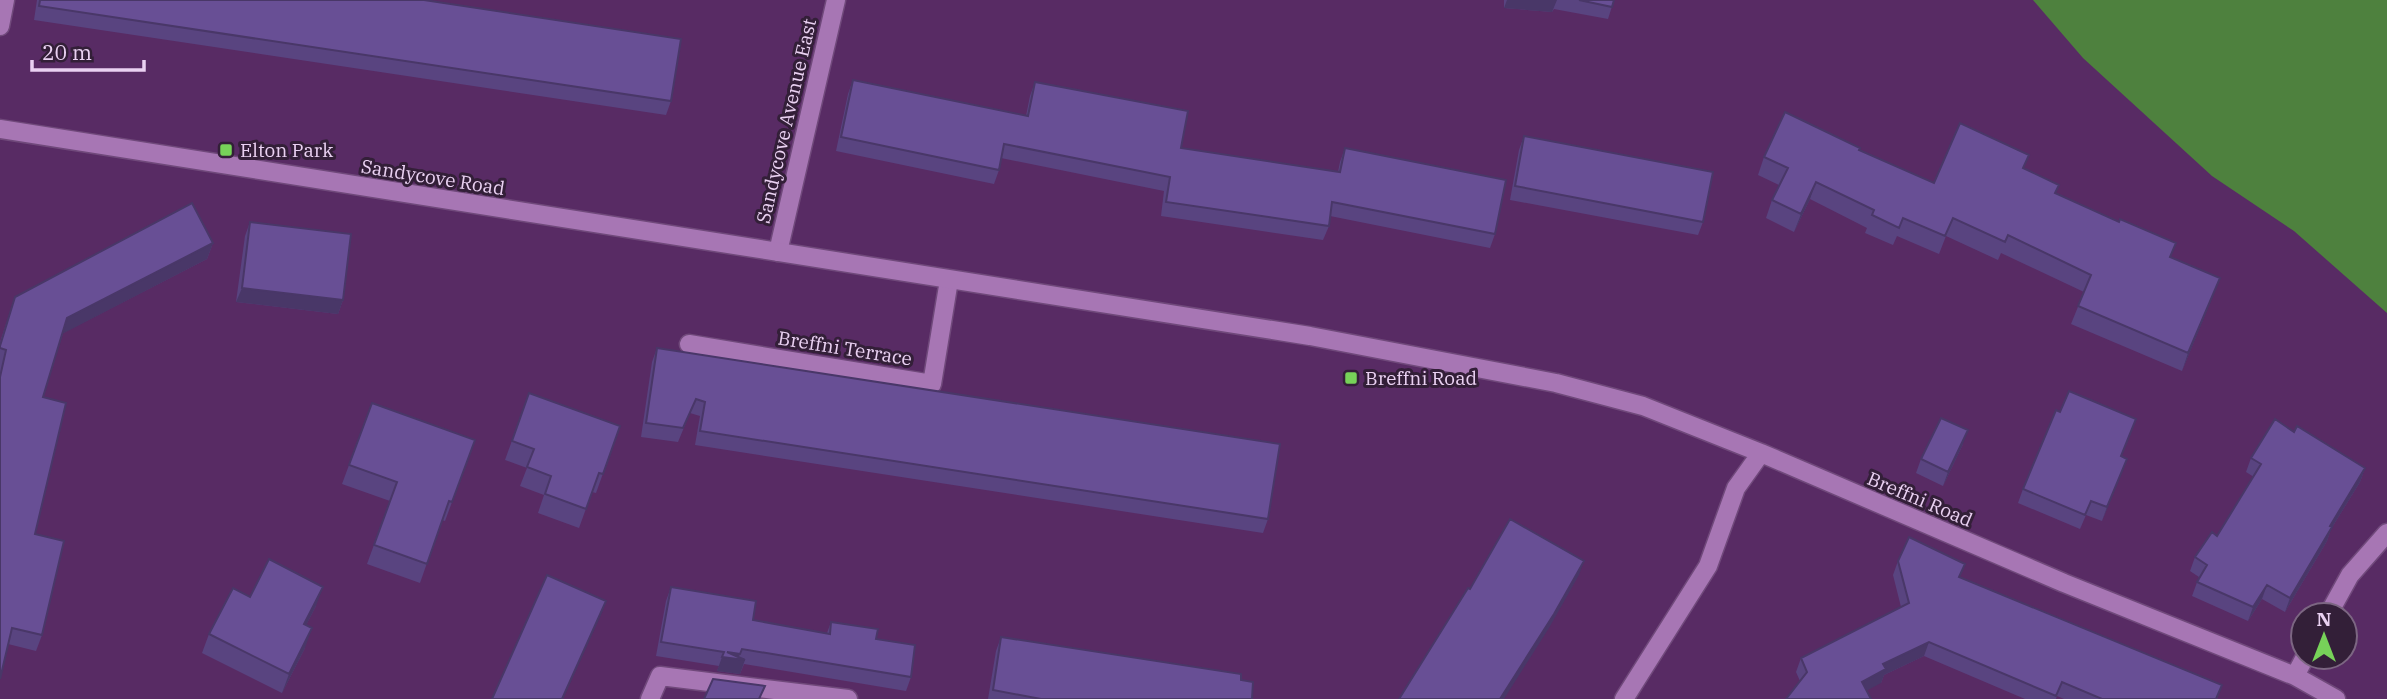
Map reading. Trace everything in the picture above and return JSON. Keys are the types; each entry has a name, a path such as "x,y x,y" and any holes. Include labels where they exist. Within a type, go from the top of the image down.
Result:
{"main road":[{"path":"0,26 5,0"},
{"name":"Sandycove Avenue East","path":"778,252 836,0"},
{"name":"Sandycove Road","path":"0,129 778,252"},
{"name":"Breffni Road","path":"778,252 1310,336 1556,383 1643,406 1761,453 2064,583 2295,676 2336,699"},
{"name":"Breffni Terrace","path":"689,344 932,384 949,281"},
{"path":"1624,699 1708,566 1736,488 1761,453"},
{"path":"2336,601 2350,575 2387,533"},
{"path":"2295,676 2298,671"},
{"path":"650,699 660,676 848,699"}],"shaded area":[{"path":"2033,0 2387,0 2387,313 2294,231 2212,176 2083,58"}],"building":[{"path":"40,0 424,0 681,39 671,101 39,6"},
{"path":"1579,0 1614,0 1612,7"},
{"path":"853,80 1028,116 1035,82 1188,111 1181,148 1340,172 1345,148 1506,180 1495,234 1332,202 1329,226 1166,202 1170,177 1004,144 999,170 841,137"},
{"path":"1785,112 1860,148 1859,150 1934,183 1960,123 2029,155 2023,168 2059,185 2055,193 2119,222 2120,219 2176,243 2170,257 2220,278 2188,353 2078,306 2091,275 2008,235 2005,242 1953,218 1945,236 1903,218 1899,228 1872,215 1874,210 1816,182 1801,214 1772,200 1788,168 1764,157"},
{"path":"1524,136 1713,172 1703,222 1515,186"},
{"path":"192,203 213,243 67,318 43,397 66,403 35,534 64,541 42,635 12,628 0,679 0,377 6,350 0,346 15,297"},
{"path":"250,222 351,234 343,300 242,288"},
{"path":"657,348 1280,444 1268,519 700,431 705,402 696,399 683,428 646,423"},
{"path":"2069,391 2136,419 2121,456 2127,459 2107,507 2091,501 2085,515 2023,489 2056,410 2060,412"},
{"path":"529,393 620,426 603,474 599,473 586,509 545,494 551,476 527,467 534,449 512,441"},
{"path":"372,403 475,440 452,502 449,501 427,564 374,545 397,482 349,465"},
{"path":"1941,418 1968,430 1948,472 1921,459"},
{"path":"2275,419 2294,432 2297,426 2365,468 2290,598 2267,585 2253,607 2197,582 2207,565 2195,557 2212,532 2217,536 2261,464 2251,458"},
{"path":"1510,519 1584,561 1554,614 1500,699 1399,699 1468,588 1470,589"},
{"path":"1909,537 1965,564 1959,577 2222,685 2216,699 2102,699 2062,682 2056,696 1929,642 1883,664 1886,669 1862,682 1871,699 1786,699 1807,672 1801,658 1909,603 1898,561"},
{"path":"269,559 323,587 304,624 312,628 289,674 209,634 233,588 250,597"},
{"path":"547,575 606,601 562,699 492,699"},
{"path":"671,587 756,601 753,620 830,634 831,622 878,629 876,639 915,645 911,677 742,649 740,654 727,652 745,660 722,657 724,652 661,642"},
{"path":"1001,637 1241,674 1241,680 1253,682 1252,699 1041,699 993,690"},
{"path":"713,679 765,686 759,699 704,699"}],"place":[{"name":"Elton Park","path":"226,150"},
{"name":"Breffni Road","path":"1351,378"}]}
